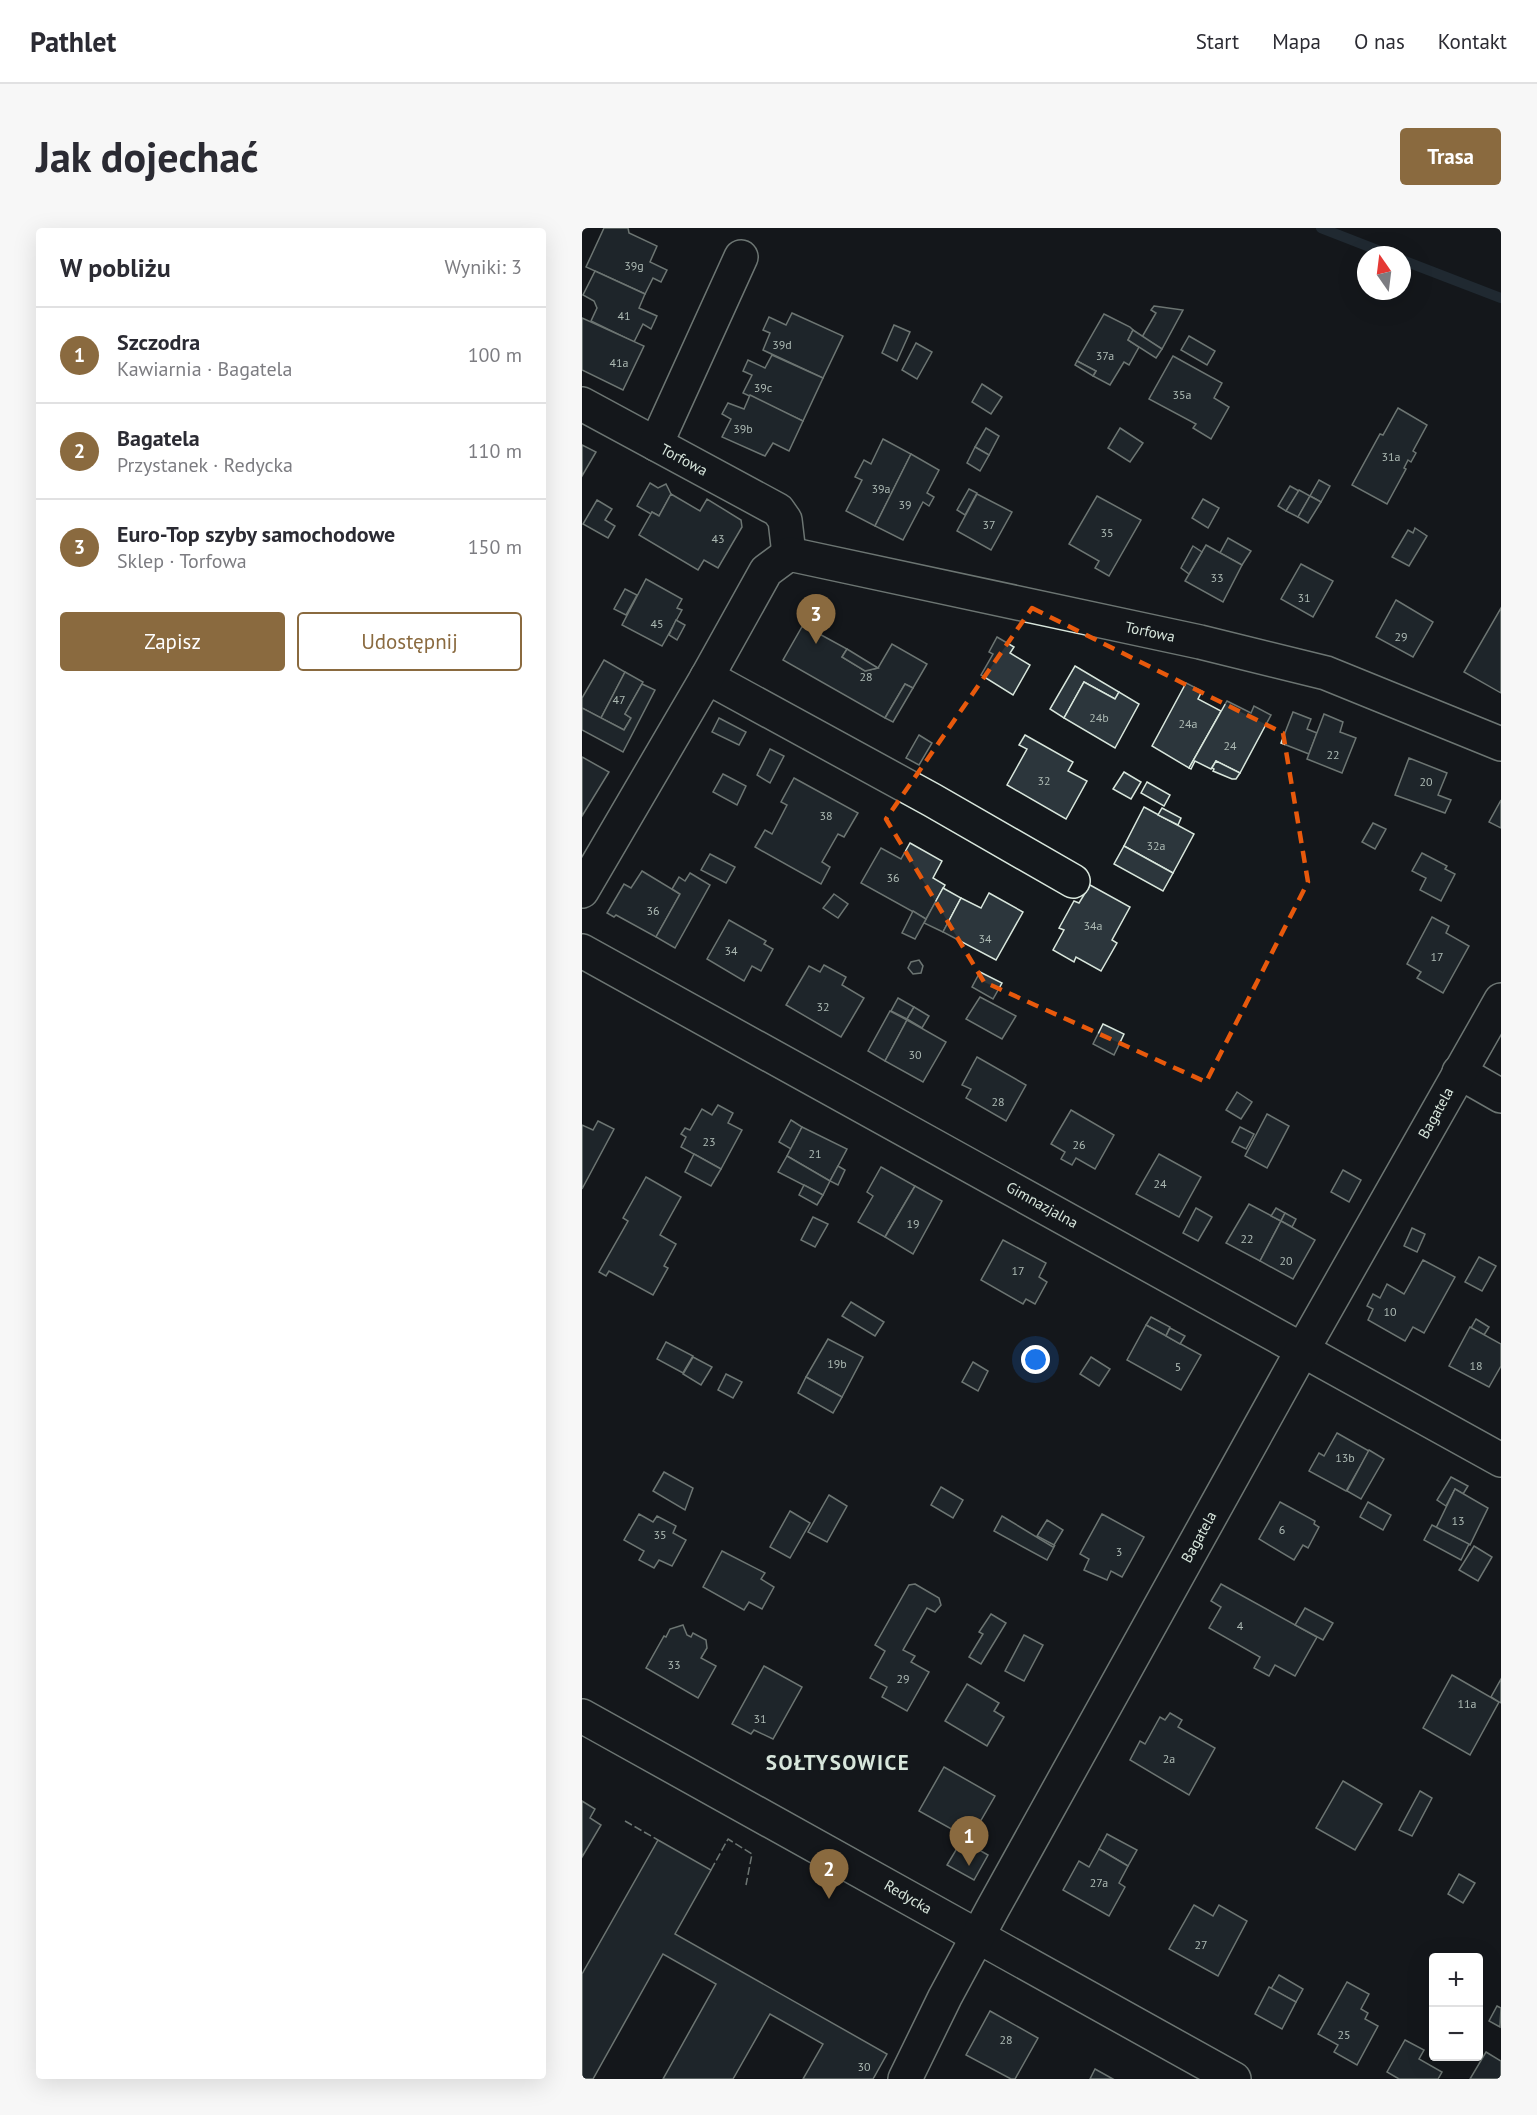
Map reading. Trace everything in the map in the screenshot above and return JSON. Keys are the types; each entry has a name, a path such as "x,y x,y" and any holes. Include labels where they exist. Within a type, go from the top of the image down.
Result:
{"street":[{"path":"656,444 741,257"},
{"name":"Torfowa","path":"582,404 778,510 785,520 789,554 1200,642 1326,673 1501,744"},
{"path":"582,891 766,571 789,554"},
{"path":"707,677 932,800 1073,881"},
{"name":"Gimnazjalna","path":"582,951 1501,1460"},
{"name":"Bagatela","path":"906,2079 945,1996 977,1936 1303,1349 1501,1000"},
{"path":"1459,1072 1501,1096"},
{"name":"Redycka","path":"582,1716 1234,2079"}],"highlighted area":[{"path":"1032,608 1283,733 1308,882 1206,1082 984,982 886,819"}],"building":[{"path":"604,228 628,228 629,233 657,246 650,262 667,270 661,282 653,278 645,294 586,267"},
{"path":"595,271 645,294 639,308 657,316 651,329 643,324 634,342 591,321 597,308 594,301 583,295"},
{"path":"1154,306 1183,310 1162,349 1142,337 1156,313 1151,310"},
{"path":"792,313 843,336 823,378 763,350 770,333 763,330 769,317 786,325"},
{"path":"1104,314 1130,327 1133,330 1128,340 1139,347 1129,365 1124,362 1110,385 1093,376 1096,371 1077,361"},
{"path":"582,318 644,346 623,390 582,370"},
{"path":"894,325 910,332 897,361 882,353"},
{"path":"1133,330 1162,349 1156,358 1128,340"},
{"path":"1189,336 1215,351 1207,365 1181,350"},
{"path":"916,343 932,352 917,379 902,370"},
{"path":"772,355 823,378 803,421 743,393 752,375 743,371 748,360 765,368"},
{"path":"1173,356 1222,383 1214,398 1229,407 1211,439 1193,428 1196,424 1149,399"},
{"path":"1077,361 1096,371 1093,376 1075,365"},
{"path":"982,384 1002,397 991,414 972,402"},
{"path":"750,395 803,421 789,451 773,443 765,456 722,437 731,419 722,414 728,403 744,409"},
{"path":"1398,408 1427,425 1413,451 1416,453 1411,462 1408,460 1404,468 1406,469 1387,504 1352,485 1380,434 1383,435"},
{"path":"986,428 999,436 989,455 975,447"},
{"path":"1120,428 1143,443 1130,462 1108,448"},
{"path":"883,439 911,454 875,526 846,511 862,480 855,477 864,460 871,464"},
{"path":"582,445 596,452 582,476"},
{"path":"975,447 989,455 980,471 967,463"},
{"path":"911,454 939,470 927,493 934,497 929,506 923,502 903,540 875,526"},
{"path":"1319,480 1330,486 1321,502 1310,496"},
{"path":"650,483 658,488 666,484 671,494 659,516 637,506"},
{"path":"1290,486 1299,491 1286,511 1278,506"},
{"path":"969,489 977,493 965,515 957,510"},
{"path":"1299,490 1310,496 1298,517 1286,511"},
{"path":"671,494 700,511 707,499 741,520 742,527 718,568 704,560 698,570 639,535 652,512 659,516"},
{"path":"977,494 1012,512 991,550 957,531"},
{"path":"1097,496 1141,520 1109,576 1095,568 1099,561 1069,544"},
{"path":"1310,496 1321,502 1308,523 1298,517"},
{"path":"1203,499 1219,508 1208,528 1192,518"},
{"path":"597,500 612,509 605,520 615,526 608,538 583,524"},
{"path":"1415,528 1427,536 1409,566 1392,557 1408,530 1413,533"},
{"path":"1228,538 1251,551 1242,565 1220,553"},
{"path":"1206,545 1242,565 1223,602 1185,581"},
{"path":"1193,546 1202,552 1189,574 1181,568"},
{"path":"1301,564 1333,581 1313,617 1281,599"},
{"path":"646,579 682,599 677,608 682,610 662,646 622,625"},
{"path":"625,589 637,595 626,615 614,609"},
{"path":"1396,600 1433,622 1413,657 1376,637"},
{"path":"1501,608 1501,693 1464,672"},
{"path":"676,620 685,625 677,640 669,635"},
{"path":"803,625 847,649 842,657 865,671 878,668 892,644 927,664 913,688 905,684 885,718 783,660"},
{"path":"997,637 1014,647 1010,653 1030,665 1013,695 981,675 993,654 989,652"},
{"path":"847,649 878,668 865,671 842,657"},
{"path":"604,660 625,672 601,718 582,708 582,698"},
{"path":"1075,666 1119,692 1115,699 1084,682 1064,718 1050,709"},
{"path":"625,672 643,682 625,714 631,718 624,730 601,718"},
{"path":"1084,682 1115,699 1119,692 1139,704 1115,748 1064,718"},
{"path":"1186,683 1202,691 1198,699 1221,711 1189,768 1152,746"},
{"path":"642,684 655,690 623,752 582,730 582,708 624,730 631,718 625,714"},
{"path":"905,684 913,688 893,722 885,718"},
{"path":"1227,701 1251,713 1254,706 1271,715 1240,773 1216,761 1211,769 1195,761 1191,769 1189,768"},
{"path":"1293,712 1311,719 1307,729 1317,733 1309,754 1281,743"},
{"path":"1324,714 1343,722 1340,732 1356,738 1342,773 1307,759"},
{"path":"719,718 746,732 739,745 712,732"},
{"path":"919,735 932,743 919,765 906,758"},
{"path":"1025,735 1073,762 1068,771 1087,781 1066,819 1007,785 1027,749 1019,745"},
{"path":"770,749 784,756 770,783 757,775"},
{"path":"582,757 609,772 582,816"},
{"path":"1409,758 1447,773 1438,795 1451,800 1445,813 1395,795"},
{"path":"1216,761 1240,773 1236,779 1213,771 1212,768"},
{"path":"1124,772 1141,782 1131,799 1113,789"},
{"path":"723,774 746,786 737,805 713,792"},
{"path":"794,778 858,813 844,837 838,834 822,862 830,867 821,884 755,847 765,830 772,834 787,805 781,802"},
{"path":"1147,782 1170,795 1164,806 1141,793"},
{"path":"1501,800 1501,828 1489,822"},
{"path":"1144,807 1194,834 1173,873 1124,846"},
{"path":"1162,808 1181,818 1178,825 1158,815"},
{"path":"1373,823 1386,829 1375,849 1362,842"},
{"path":"910,843 942,861 933,878 945,885 926,919 861,883 881,848 901,859"},
{"path":"1124,846 1173,873 1163,891 1114,864"},
{"path":"1422,853 1447,866 1445,869 1455,874 1441,901 1420,890 1426,878 1412,871"},
{"path":"710,854 735,867 726,883 701,870"},
{"path":"642,871 680,894 656,937 616,915 614,917 607,913 624,884 631,888"},
{"path":"690,873 710,885 675,948 656,937 680,894 672,889 679,877 685,881"},
{"path":"1090,885 1130,907 1112,940 1117,943 1101,971 1076,957 1074,962 1053,950 1064,930 1059,928 1074,901 1079,903"},
{"path":"943,888 961,898 943,932 924,923"},
{"path":"989,893 1023,912 996,960 943,932 961,898 981,908"},
{"path":"834,894 848,904 838,918 823,908"},
{"path":"913,911 926,919 915,939 902,933"},
{"path":"1432,917 1449,926 1446,933 1469,946 1443,993 1417,978 1421,972 1407,964"},
{"path":"729,920 766,941 764,944 773,949 761,971 752,966 744,981 707,959"},
{"path":"919,960 923,966 921,973 913,974 908,968 911,962"},
{"path":"824,965 846,977 842,985 864,998 841,1037 786,1005 809,966 820,972"},
{"path":"980,972 1002,983 993,999 972,987"},
{"path":"980,997 1016,1016 1002,1039 966,1019"},
{"path":"898,998 914,1007 907,1019 891,1011"},
{"path":"914,1007 929,1016 922,1028 907,1019"},
{"path":"890,1011 907,1020 885,1061 868,1051"},
{"path":"907,1020 946,1042 923,1082 885,1061"},
{"path":"1103,1024 1124,1034 1114,1055 1093,1044"},
{"path":"977,1057 1026,1085 1006,1121 966,1098 971,1089 962,1085"},
{"path":"1237,1092 1252,1102 1241,1119 1226,1110"},
{"path":"718,1105 733,1113 728,1123 742,1130 721,1169 681,1147 686,1137 681,1134 685,1128 690,1130 702,1109 712,1115"},
{"path":"1071,1110 1114,1135 1095,1169 1076,1158 1072,1165 1061,1159 1065,1152 1051,1144"},
{"path":"1267,1114 1289,1126 1267,1168 1245,1156"},
{"path":"791,1120 802,1127 791,1149 779,1142"},
{"path":"598,1121 614,1129 582,1189 582,1125 593,1130"},
{"path":"802,1127 847,1149 830,1181 787,1156"},
{"path":"1240,1127 1254,1134 1246,1149 1232,1142"},
{"path":"694,1154 721,1169 711,1186 685,1172"},
{"path":"1159,1154 1201,1177 1179,1217 1136,1194"},
{"path":"787,1156 830,1181 823,1195 778,1172"},
{"path":"838,1166 845,1170 838,1185 830,1181"},
{"path":"881,1167 915,1186 885,1237 858,1222 873,1196 867,1192"},
{"path":"1343,1170 1361,1180 1349,1202 1331,1192"},
{"path":"646,1177 681,1197 660,1235 676,1244 664,1266 668,1268 653,1295 609,1271 606,1276 599,1272 628,1221 623,1218"},
{"path":"804,1185 823,1195 817,1205 799,1195"},
{"path":"915,1186 942,1201 913,1254 885,1237"},
{"path":"1249,1204 1281,1221 1260,1261 1226,1243"},
{"path":"1196,1208 1212,1217 1198,1241 1183,1233"},
{"path":"1276,1208 1285,1213 1281,1221 1271,1216"},
{"path":"1285,1213 1296,1219 1292,1227 1281,1221"},
{"path":"813,1217 828,1224 815,1247 801,1240"},
{"path":"1281,1221 1315,1240 1293,1279 1260,1261"},
{"path":"1412,1228 1425,1234 1417,1252 1404,1246"},
{"path":"1003,1240 1046,1263 1039,1277 1047,1282 1035,1304 1026,1299 1023,1304 981,1280"},
{"path":"1479,1257 1496,1266 1482,1291 1465,1282"},
{"path":"1423,1260 1455,1277 1424,1333 1413,1327 1405,1341 1368,1320 1373,1309 1367,1306 1373,1294 1380,1298 1387,1284 1404,1294"},
{"path":"851,1302 884,1322 875,1336 842,1316"},
{"path":"1151,1317 1170,1327 1166,1336 1146,1325"},
{"path":"1476,1319 1489,1327 1484,1335 1471,1328"},
{"path":"1146,1325 1201,1355 1181,1390 1127,1360"},
{"path":"1470,1327 1501,1344 1501,1366 1489,1387 1449,1366"},
{"path":"1170,1328 1185,1336 1180,1344 1166,1336"},
{"path":"828,1339 863,1357 842,1397 806,1377"},
{"path":"666,1342 693,1356 683,1373 657,1359"},
{"path":"693,1357 712,1367 701,1385 683,1374"},
{"path":"1091,1357 1110,1369 1099,1386 1080,1374"},
{"path":"973,1362 988,1371 978,1391 962,1382"},
{"path":"726,1374 742,1382 733,1398 718,1390"},
{"path":"806,1377 842,1397 833,1413 798,1393"},
{"path":"1337,1433 1369,1451 1346,1491 1309,1471 1319,1453 1324,1456"},
{"path":"1369,1450 1384,1459 1361,1499 1347,1491"},
{"path":"664,1472 693,1488 685,1510 653,1491"},
{"path":"1451,1477 1468,1486 1463,1494 1455,1489 1446,1506 1437,1500"},
{"path":"941,1487 963,1500 953,1518 931,1505"},
{"path":"1455,1489 1488,1508 1470,1545 1436,1528"},
{"path":"829,1495 847,1506 827,1542 808,1532"},
{"path":"1280,1502 1315,1521 1314,1524 1319,1527 1308,1548 1303,1545 1294,1560 1259,1539"},
{"path":"1368,1502 1391,1515 1383,1530 1360,1517"},
{"path":"790,1511 810,1523 790,1558 770,1547"},
{"path":"639,1514 653,1522 657,1516 676,1526 673,1533 686,1540 672,1566 659,1560 654,1568 639,1560 644,1551 624,1540"},
{"path":"1102,1514 1144,1537 1122,1577 1111,1571 1107,1580 1084,1570 1089,1559 1080,1554"},
{"path":"1002,1516 1053,1547 1055,1545 1047,1560 994,1531"},
{"path":"1047,1520 1063,1530 1054,1545 1037,1536"},
{"path":"1432,1525 1469,1544 1461,1560 1424,1540"},
{"path":"1474,1546 1492,1557 1478,1581 1459,1570"},
{"path":"722,1551 765,1573 761,1579 774,1587 762,1609 749,1602 744,1610 703,1587"},
{"path":"915,1584 939,1598 941,1605 935,1612 927,1608 903,1650 915,1656 911,1662 929,1672 907,1711 882,1697 887,1687 870,1678 885,1651 875,1645 909,1585"},
{"path":"1221,1584 1317,1637 1295,1676 1275,1665 1269,1676 1254,1668 1260,1657 1209,1628 1221,1607 1211,1601"},
{"path":"1305,1608 1333,1623 1323,1640 1295,1625"},
{"path":"991,1614 1006,1623 981,1664 969,1657 983,1634 979,1632"},
{"path":"683,1625 687,1635 691,1637 693,1633 706,1640 707,1648 701,1658 716,1666 698,1698 646,1668 670,1629"},
{"path":"1024,1635 1043,1645 1024,1681 1005,1671"},
{"path":"764,1666 802,1687 773,1739 754,1730 751,1734 732,1724"},
{"path":"1452,1675 1499,1702 1470,1755 1423,1728"},
{"path":"1501,1679 1501,1703 1491,1697"},
{"path":"967,1684 999,1703 994,1711 1004,1717 987,1746 945,1721"},
{"path":"1170,1713 1182,1720 1178,1727 1215,1748 1189,1795 1130,1760 1140,1741 1145,1744 1160,1717 1165,1720"},
{"path":"944,1767 995,1796 980,1822 975,1819 964,1836 919,1811"},
{"path":"1343,1781 1382,1804 1355,1850 1316,1828"},
{"path":"1420,1791 1432,1798 1412,1836 1399,1830"},
{"path":"582,1801 595,1809 590,1818 601,1825 582,1857"},
{"path":"1107,1834 1137,1850 1128,1866 1099,1849"},
{"path":"658,1840 711,1870 675,1934 887,2054 873,2079 803,2079 823,2044 770,2014 733,2079 663,2079 716,1984 663,1954 593,2079 582,2079 582,1974"},
{"path":"962,1840 988,1855 974,1880 947,1865"},
{"path":"1099,1849 1128,1866 1119,1883 1125,1887 1109,1916 1063,1890 1079,1861 1089,1867"},
{"path":"1459,1874 1475,1883 1463,1903 1448,1894"},
{"path":"1194,1905 1213,1916 1219,1905 1247,1921 1218,1976 1169,1949"},
{"path":"1279,1975 1303,1989 1296,2002 1271,1989"},
{"path":"1347,1982 1369,1994 1361,2009 1368,2013 1365,2019 1378,2026 1357,2065 1334,2052 1338,2045 1318,2034"},
{"path":"1269,1987 1296,2002 1282,2029 1255,2014"},
{"path":"1497,2006 1501,2008 1500,2027 1489,2021"},
{"path":"990,2011 1038,2038 1015,2079 966,2055"},
{"path":"1405,2040 1424,2050 1419,2059 1442,2072 1438,2079 1399,2079 1387,2072"},
{"path":"1486,2052 1501,2061 1501,2079 1470,2079 1481,2061 1483,2061"},
{"path":"1095,2069 1113,2079 1090,2079"}],"waterway":[{"path":"1321,228 1367,246"},
{"path":"1411,263 1501,298"}],"fence":[{"path":"625,1821 658,1840"},
{"path":"711,1870 728,1839 752,1854 746,1885"}],"place":[{"name":"Euro-Top szyby samochodowe","path":"816,644"},
{"name":"Szczodra","path":"969,1866"},
{"name":"Bagatela","path":"829,1899"}],"district":[{"name":"SOŁTYSOWICE","path":"838,1763"}]}
